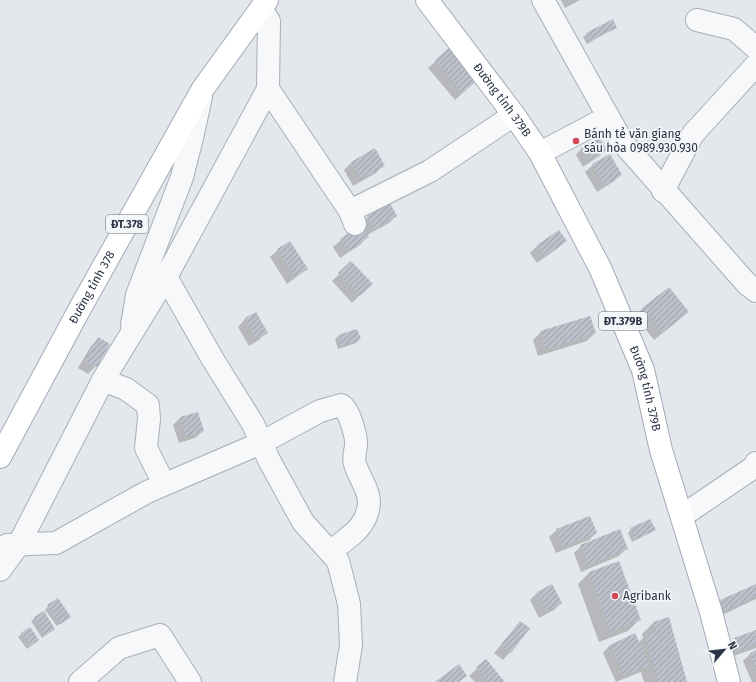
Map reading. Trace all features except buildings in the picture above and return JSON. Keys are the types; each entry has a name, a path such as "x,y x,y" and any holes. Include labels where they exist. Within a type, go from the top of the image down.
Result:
{"main road":[{"name":"Đường tỉnh 379B","path":"427,0 540,153 601,270 643,370 662,450 711,612 724,681"},
{"name":"Đường tỉnh 378","path":"0,457 82,305 202,90 264,5"}],"street":[{"path":"543,0 623,143 663,191 747,284 756,291"},
{"path":"0,570 10,545 103,380 166,277 268,89 269,21 264,5"},
{"path":"697,20 734,29 756,48"},
{"path":"663,191 693,134 756,65"},
{"path":"268,89 352,217 430,171 514,116"},
{"path":"131,334 137,295 182,177 189,154 202,90"},
{"path":"540,153 608,117"},
{"path":"166,277 212,358 253,424 303,522 338,561 349,604 351,644 345,682"},
{"path":"103,380 126,389 148,405 149,418 145,446 164,484"},
{"path":"10,545 56,542 147,492 261,442 320,411 336,405 341,405 347,409 356,444 354,454 355,464 366,485 369,496 369,508 359,529 330,552"},
{"path":"682,516 754,467 756,463"},
{"path":"80,682 119,648 160,635 190,682"}],"place":[{"name":"Bánh tẻ văn giang sáu hòa 0989.930.930","path":"576,141"},
{"name":"Agribank","path":"615,596"}]}
